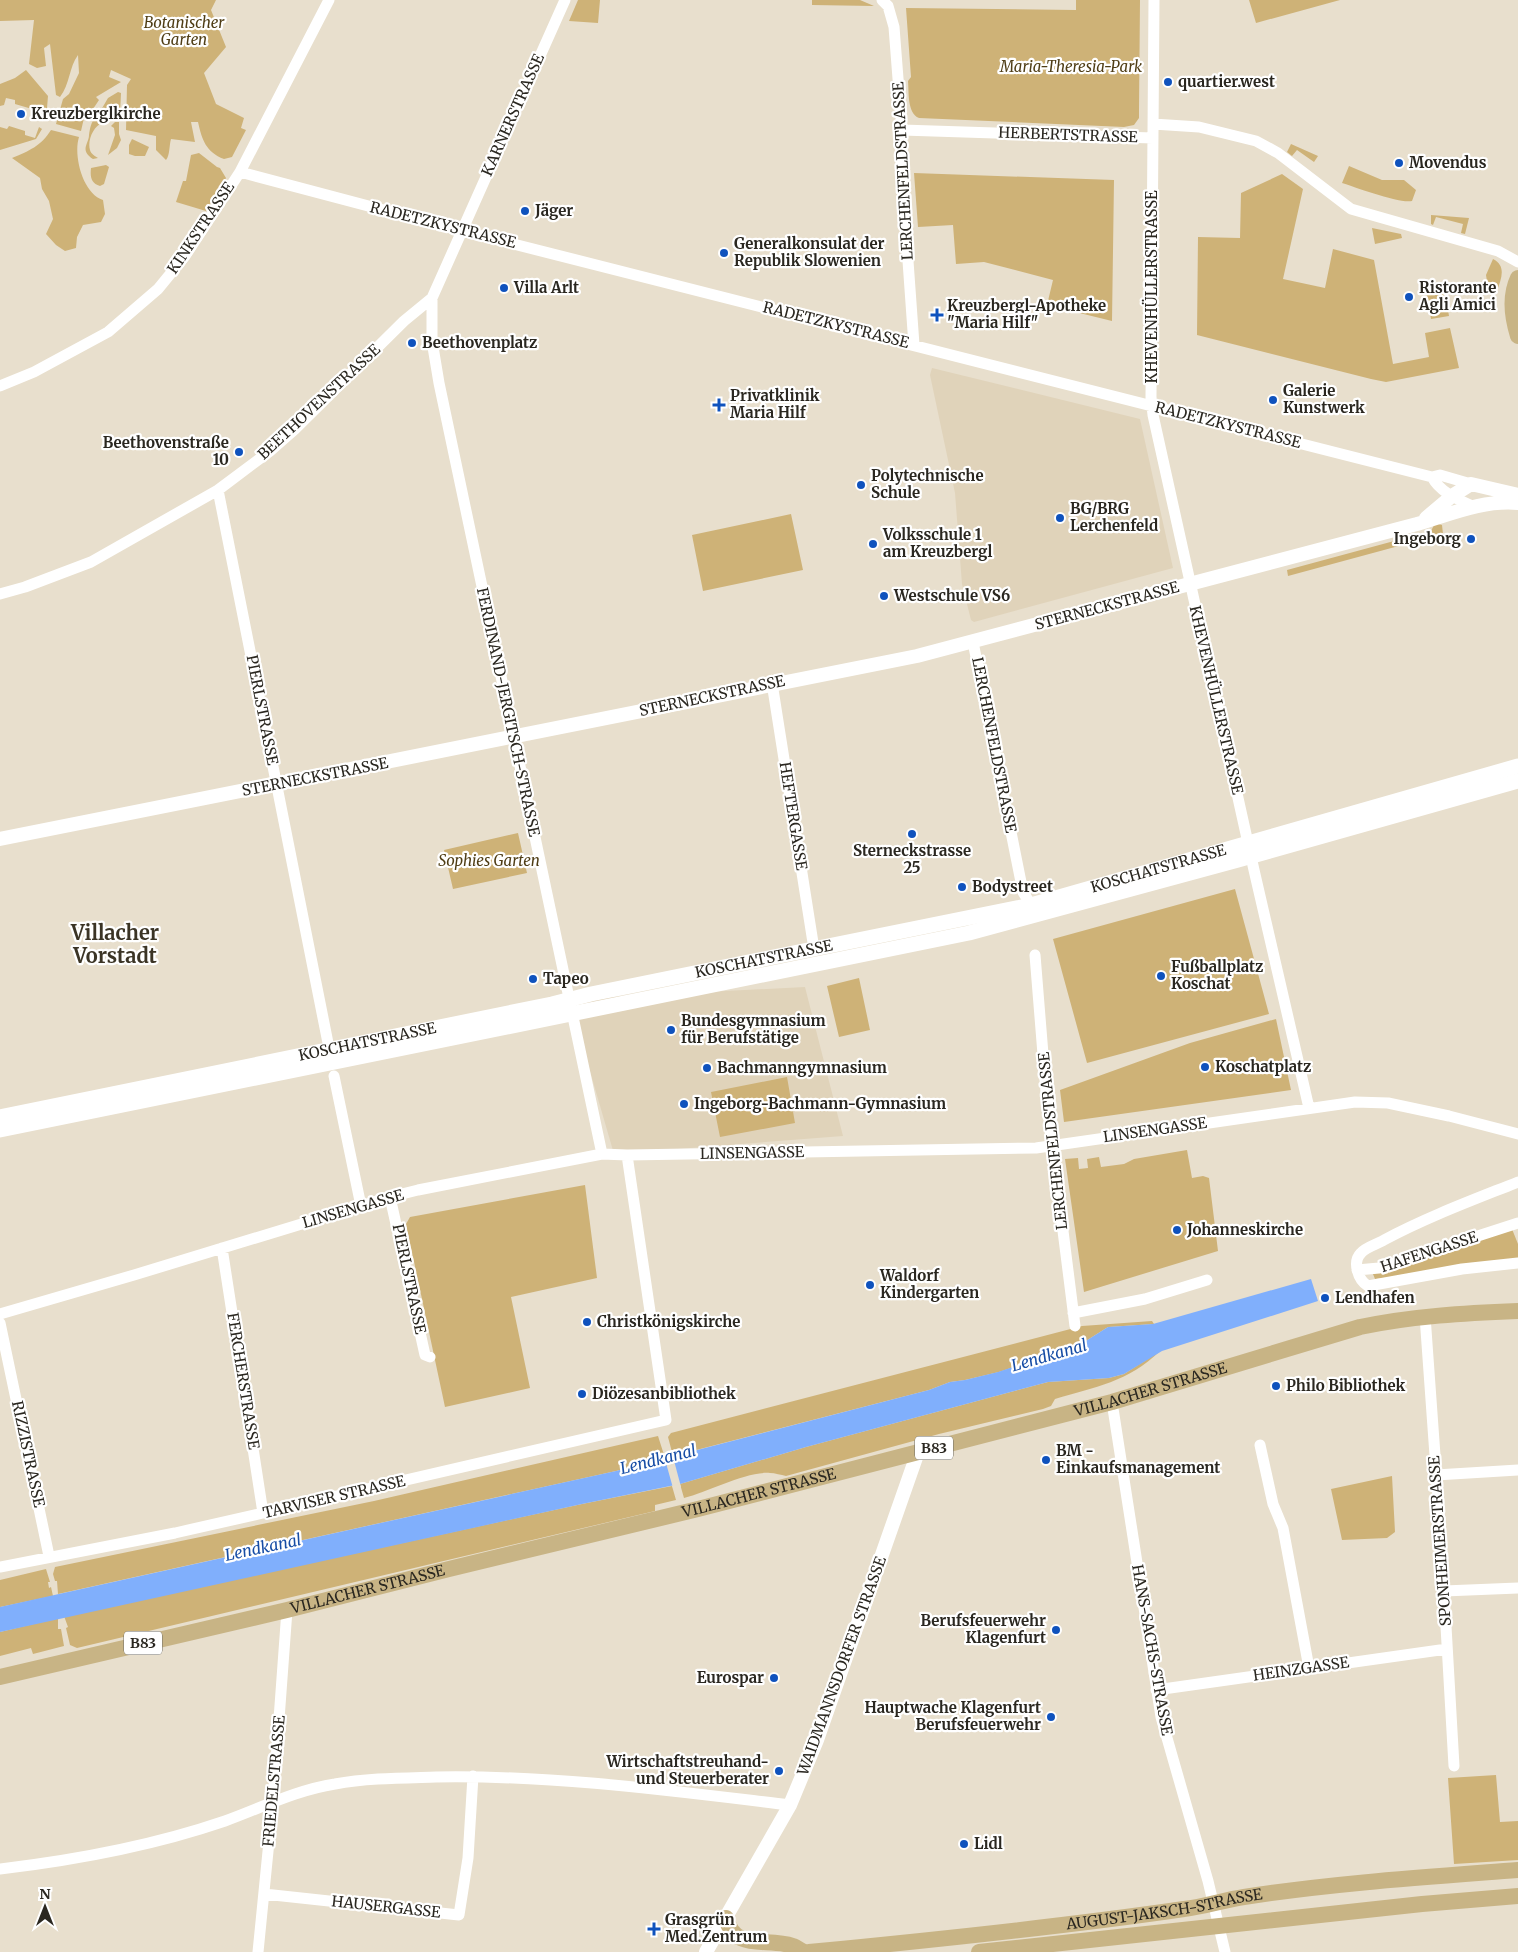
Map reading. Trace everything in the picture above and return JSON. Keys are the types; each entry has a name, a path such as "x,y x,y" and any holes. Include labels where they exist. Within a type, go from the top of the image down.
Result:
{"main road":[{"path":"1518,278 1512,294 1512,310 1518,336"},
{"name":"KOSCHATSTRASSE","path":"0,1130 187,1091 332,1064 814,949 922,935 1034,917 1518,766"},
{"name":"KOSCHATSTRASSE","path":"0,1117 329,1048 571,1007 922,935 1031,905 1518,780"},
{"name":"VILLACHER STRASSE","path":"0,1677 287,1610 663,1518 1112,1402 1360,1327 1425,1316 1518,1311"},
{"name":"AUGUST-JAKSCH-STRASSE","path":"809,1952 935,1940 1187,1909 1243,1897 1518,1870"},
{"name":"AUGUST-JAKSCH-STRASSE","path":"979,1952 1422,1904 1518,1896"},
{"path":"726,1918 728,1928 734,1937 746,1945 793,1946 804,1952"}],"street":[{"name":"KINKSTRASSE","path":"0,386 34,372 84,347 108,332 158,289 185,256 240,172 329,0"},
{"name":"KARNERSTRASSE","path":"460,230 565,0"},
{"name":"LERCHENFELDSTRASSE","path":"882,0 888,6 894,27 902,130 901,163 914,345"},
{"path":"1153,124 1154,0"},
{"name":"HERBERTSTRASSE","path":"902,130 1153,138 1153,124 1199,127 1256,140 1278,153 1351,209 1498,251 1518,262"},
{"name":"KHEVENHÜLLERSTRASSE","path":"1153,138 1152,406 1249,850 1309,1108"},
{"name":"RADETZKYSTRASSE","path":"240,172 460,230 1432,477 1440,475 1518,495"},
{"name":"BEETHOVENSTRASSE","path":"0,594 25,587 91,562 218,490 270,451 295,430 404,321 432,298 460,230"},
{"name":"FERDINAND-JERGITSCH-STRASSE","path":"432,298 432,341 438,383 602,1154"},
{"path":"1432,477 1436,485 1472,506"},
{"name":"STERNECKSTRASSE","path":"1417,524 1470,484"},
{"name":"PIERLSTRASSE","path":"218,490 329,1048"},
{"name":"STERNECKSTRASSE","path":"0,839 917,656 1417,524 1472,506 1505,502 1518,503"},
{"name":"LERCHENFELDSTRASSE","path":"973,642 1023,892 1031,905"},
{"name":"HEFTERGASSE","path":"772,684 814,949"},
{"name":"LERCHENFELDSTRASSE","path":"1035,955 1046,1104 1074,1326"},
{"path":"334,1076 361,1206"},
{"name":"LINSENGASSE","path":"0,1314 390,1197 602,1154 1036,1148 1355,1102 1388,1103 1449,1116 1518,1134"},
{"name":"TARVISER STRASSE","path":"0,1567 263,1513 666,1420 627,1155"},
{"name":"HAFENGASSE","path":"1518,1182 1395,1234 1361,1253 1356,1261 1358,1270 1379,1268 1518,1223"},
{"name":"PIERLSTRASSE","path":"390,1197 425,1354 430,1357"},
{"name":"FERCHERSTRASSE","path":"222,1248 263,1513"},
{"path":"1358,1270 1363,1283 1368,1286 1462,1269 1518,1263"},
{"path":"1073,1313 1145,1299 1206,1280"},
{"name":"SPONHEIMERSTRASSE","path":"1425,1316 1454,1766"},
{"name":"RIZZISTRASSE","path":"0,1323 50,1556"},
{"name":"HANS-SACHS-STRASSE","path":"1112,1402 1163,1726 1225,1952"},
{"path":"1260,1445 1273,1504 1283,1528 1309,1668"},
{"name":"WAIDMANNSDORFER STRASSE","path":"706,1952 790,1805 827,1714 918,1452"},
{"path":"1436,1475 1518,1470"},
{"path":"1444,1591 1518,1588"},
{"name":"FRIEDELSTRASSE","path":"258,1952 273,1801 287,1610"},
{"name":"HEINZGASSE","path":"1156,1690 1447,1649"},
{"path":"0,1869 86,1858 225,1821 273,1801 334,1784 389,1778 473,1776 608,1783 790,1805"},
{"name":"HAUSERGASSE","path":"264,1894 459,1915 468,1858 473,1776"}],"shaded area":[{"name":"BG/BRG Lerchenfeld","path":"932,368 1140,419 1173,568 974,622 971,620 962,584 955,493 930,375"},
{"name":"Bachmanngymnasium","path":"805,987 843,1136 614,1154 569,999"}],"green space":[{"name":"Botanischer Garten","path":"0,0 216,0 211,10 226,47 204,73 216,104 244,118 241,128 246,130 232,157 224,159 213,153 203,140 198,122 191,122 195,142 171,139 166,160 156,150 156,136 126,130 127,85 131,79 111,70 109,77 121,82 96,97 99,100 87,118 84,118 81,131 56,124 63,99 69,94 79,73 78,55 66,87 60,97 56,95 50,44 44,48 46,66 37,68 29,64 34,20 0,21"},
{"path":"578,0 600,0 598,23 569,21"},
{"path":"812,0 860,0 874,6 812,5"},
{"name":"Maria-Theresia-Park","path":"1076,0 1140,0 1139,118 1134,125 1124,127 919,118 912,112 908,81 911,77 906,8 1076,10"},
{"path":"1249,0 1340,0 1256,23"},
{"path":"26,70 48,96 46,120 41,119 43,109 33,105 32,109 15,104 15,100 6,98 4,105 0,106 0,84 15,78"},
{"path":"118,92 121,93 120,115 109,116 101,110 108,98"},
{"path":"96,117 103,121 94,130 90,138 89,146 91,151 98,158 93,159 86,153 86,147 91,125"},
{"path":"115,122 119,122 121,140 117,148 108,155 115,135 114,128 111,126"},
{"path":"9,126 25,131 25,135 35,138 39,127 42,129 36,139 0,150 0,127 7,129"},
{"path":"51,130 79,137 77,154 81,173 90,190 103,200 105,214 101,222 83,225 77,237 76,248 65,251 56,245 46,234 53,219 49,201 42,189 40,178 12,158 34,147"},
{"path":"132,139 149,147 145,156 129,154 129,145"},
{"path":"1291,144 1318,156 1314,162 1297,150 1292,156 1287,152"},
{"path":"199,153 220,168 226,178 206,211 176,202 183,181 186,181 191,155"},
{"path":"106,165 109,167 104,184 100,186 92,179 91,168"},
{"path":"1349,166 1382,180 1404,180 1416,190 1412,201 1388,198 1342,183"},
{"path":"914,173 1114,180 1112,321 1047,305 1053,280 984,262 956,264 953,225 918,227"},
{"path":"1282,174 1303,189 1283,279 1325,288 1333,249 1374,260 1393,364 1429,357 1425,333 1450,328 1459,368 1386,382 1197,335 1198,237 1240,238 1241,193"},
{"path":"1431,215 1469,218 1465,234 1461,233 1463,224 1436,217 1433,225 1431,224"},
{"path":"1372,228 1401,234 1402,238 1375,244"},
{"path":"1493,259 1500,265 1502,273 1497,291 1489,294 1486,275"},
{"path":"1444,286 1449,316 1431,319 1426,289"},
{"path":"791,514 803,570 703,591 692,535"},
{"path":"1434,525 1442,525 1443,534 1288,576 1287,570 1431,531"},
{"name":"Sophies Garten","path":"518,833 527,873 453,889 444,850"},
{"name":"Fußballplatz Koschat","path":"1235,889 1269,1014 1087,1063 1053,939"},
{"path":"859,978 870,1030 839,1037 827,986"},
{"name":"Koschatplatz","path":"1276,1019 1291,1090 1064,1122 1060,1090 1190,1043"},
{"path":"787,1077 795,1123 720,1137 711,1092"},
{"path":"1187,1150 1192,1178 1203,1176 1209,1178 1218,1251 1084,1292 1065,1159 1078,1158 1079,1169 1088,1168 1087,1159 1099,1157 1101,1167 1124,1164 1134,1159"},
{"path":"585,1185 597,1278 511,1297 530,1388 445,1407 406,1224 410,1217"},
{"path":"1512,1229 1518,1244 1518,1258 1375,1279 1373,1274 1452,1251 1456,1247"},
{"path":"1152,1321 1154,1324 1108,1327 1081,1344 999,1372 950,1382 929,1390 673,1456 668,1437 671,1433 1082,1326"},
{"path":"1160,1351 1136,1370 1123,1377 1097,1387 1055,1399 1051,1406 1043,1409 939,1434 786,1476 770,1473 750,1475 684,1498 680,1484 806,1447 1048,1382 1109,1378 1124,1374"},
{"path":"658,1436 665,1458 616,1471 58,1594 57,1581 55,1581 53,1574 55,1567 374,1501"},
{"path":"1392,1476 1395,1532 1387,1538 1342,1540 1331,1489"},
{"path":"672,1486 676,1500 655,1505 655,1511 77,1648 70,1645 66,1628 68,1627 64,1616"},
{"path":"46,1569 50,1582 48,1582 49,1588 51,1587 53,1596 0,1607 0,1580"},
{"path":"58,1618 58,1629 61,1629 64,1646 33,1654 31,1648 0,1656 0,1632"},
{"path":"1496,1775 1500,1822 1518,1821 1518,1860 1454,1864 1448,1778"}],"water":[{"name":"Lendkanal","path":"1311,1279 1318,1301 1162,1351 1124,1374 1109,1378 1048,1382 806,1447 680,1484 0,1632 0,1607 616,1471 929,1390 950,1382 998,1372 1081,1344 1108,1327 1153,1324"}],"pier":[{"path":"672,1453 681,1487 673,1488 664,1456"}],"place":[{"name":"quartier.west","path":"1168,82"},
{"name":"Kreuzberglkirche","path":"21,114"},
{"name":"Movendus","path":"1399,163"},
{"name":"Jäger","path":"525,211"},
{"name":"Generalkonsulat der Republik Slowenien","path":"724,253"},
{"name":"Villa Arlt","path":"504,288"},
{"name":"Ristorante Agli Amici","path":"1409,297"},
{"name":"Kreuzbergl-Apotheke \"Maria Hilf\"","path":"937,315"},
{"name":"Beethovenplatz","path":"412,343"},
{"name":"Galerie Kunstwerk","path":"1273,400"},
{"name":"Privatklinik Maria Hilf","path":"719,405"},
{"name":"Beethovenstraße 10","path":"239,452"},
{"name":"Polytechnische Schule","path":"861,485"},
{"name":"BG/BRG Lerchenfeld","path":"1060,518"},
{"name":"Ingeborg","path":"1471,539"},
{"name":"Volksschule 1 am Kreuzbergl","path":"873,544"},
{"name":"Westschule VS6","path":"884,596"},
{"name":"Sterneckstrasse 25","path":"912,834"},
{"name":"Bodystreet","path":"962,887"},
{"name":"Fußballplatz Koschat","path":"1161,976"},
{"name":"Tapeo","path":"533,979"},
{"name":"Bundesgymnasium für Berufstätige","path":"671,1030"},
{"name":"Koschatplatz","path":"1205,1067"},
{"name":"Bachmanngymnasium","path":"707,1068"},
{"name":"Ingeborg-Bachmann-Gymnasium","path":"684,1104"},
{"name":"Johanneskirche","path":"1177,1230"},
{"name":"Waldorf Kindergarten","path":"870,1285"},
{"name":"Lendhafen","path":"1325,1298"},
{"name":"Christkönigskirche","path":"587,1322"},
{"name":"Philo Bibliothek","path":"1276,1386"},
{"name":"Diözesanbibliothek","path":"582,1394"},
{"name":"BM - Einkaufsmanagement","path":"1046,1460"},
{"name":"Berufsfeuerwehr Klagenfurt","path":"1056,1630"},
{"name":"Eurospar","path":"774,1678"},
{"name":"Hauptwache Klagenfurt Berufsfeuerwehr","path":"1051,1717"},
{"name":"Wirtschaftstreuhand- und Steuerberater","path":"779,1771"},
{"name":"Lidl","path":"964,1844"},
{"name":"Grasgrün Med.Zentrum","path":"654,1929"}],"district":[{"name":"Villacher Vorstadt","path":"115,944"}]}
